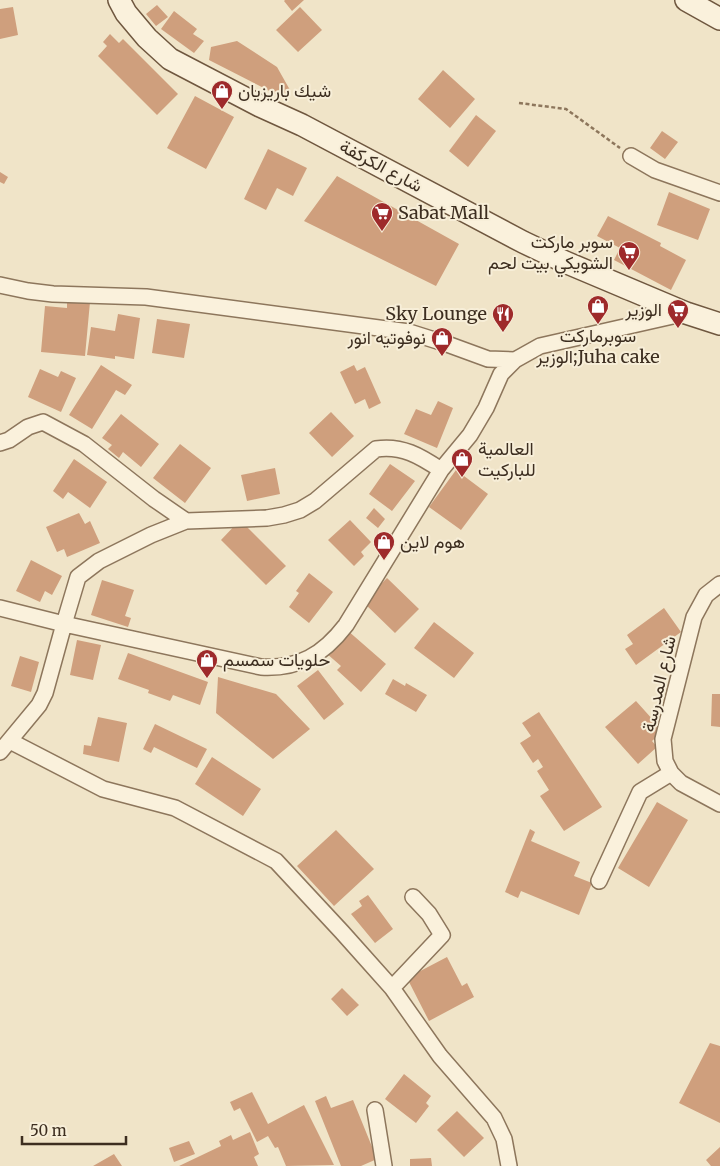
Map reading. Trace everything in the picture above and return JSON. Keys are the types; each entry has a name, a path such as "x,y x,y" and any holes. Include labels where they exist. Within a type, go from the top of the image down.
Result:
{"street":[{"name":"شارع الكركفة","path":"119,0 126,13 147,38 170,59 260,106 302,125 523,242 565,262 686,313 720,324"},
{"path":"686,0 715,12"},
{"path":"631,156 655,170 720,193"},
{"path":"0,285 53,294 146,297 409,332 488,359 515,360"},
{"path":"0,608 261,667 279,668 294,665 308,659 326,647 346,625 441,470 470,435 486,408 501,374 515,360 540,346 686,313"},
{"path":"0,443 9,440 28,427 43,422 84,444 154,499 186,521"},
{"path":"441,470 424,459 402,449 388,447 376,449 314,501 300,510 266,518 186,521 116,552 82,573 76,582 42,699 5,746 103,789 175,808 276,861 392,988 440,1056 494,1118 504,1139 510,1166"},
{"name":"شارع المدرسة","path":"671,773 665,761 663,739 694,617 706,595 720,584"},
{"path":"599,881 640,792 671,773 681,783 720,804"},
{"path":"392,988 442,936 429,914 414,897"},
{"path":"376,1110 384,1166"}],"path":[{"path":"519,103 566,109 631,156"}],"building":[{"path":"285,0 304,0 292,11"},
{"path":"157,5 168,17 156,26 146,14"},
{"path":"13,7 18,35 0,39 0,9"},
{"path":"300,7 322,30 298,52 276,30"},
{"path":"174,11 197,29 193,34 204,41 194,53 161,29"},
{"path":"110,34 119,43 123,39 178,94 157,115 98,56 107,46 103,42"},
{"path":"237,41 277,67 290,90 285,99 209,60 211,47"},
{"path":"443,70 475,99 450,128 418,99"},
{"path":"195,96 234,117 206,169 167,148"},
{"path":"476,115 496,131 468,167 449,151"},
{"path":"662,131 678,142 665,159 650,148"},
{"path":"268,149 307,168 293,196 277,188 266,210 244,199"},
{"path":"0,172 8,177 4,184 0,182"},
{"name":"Sabat Mall","path":"337,176 459,244 436,286 304,221"},
{"path":"669,192 710,209 698,240 657,225"},
{"path":"608,216 661,243 660,246 686,260 671,290 614,260 620,248 597,236"},
{"path":"67,300 90,302 85,356 41,352 45,306 67,308"},
{"path":"118,314 140,318 134,359 115,356 115,359 87,355 91,327 115,331"},
{"path":"157,319 190,324 184,358 152,353"},
{"path":"101,365 132,385 125,395 116,390 92,429 69,415"},
{"path":"354,365 357,371 365,367 381,403 369,409 365,399 355,404 340,372"},
{"path":"40,369 58,377 61,371 76,378 61,412 28,397"},
{"path":"438,401 453,408 437,448 404,434 416,409 431,415"},
{"path":"331,412 354,436 332,457 309,433"},
{"path":"121,414 159,444 141,467 123,452 119,458 108,449 112,445 102,438"},
{"path":"180,444 211,468 185,503 153,478"},
{"path":"74,459 107,482 90,508 68,492 63,499 53,491"},
{"path":"390,464 415,481 392,511 369,494"},
{"path":"275,468 280,494 247,501 241,475"},
{"path":"456,470 488,494 461,530 429,507"},
{"path":"374,508 385,519 378,528 366,518"},
{"path":"79,513 85,524 90,521 100,543 67,557 64,549 57,552 46,527"},
{"path":"240,520 286,566 266,585 221,540"},
{"path":"350,520 371,542 361,552 364,556 354,566 328,540"},
{"path":"31,560 62,576 52,595 45,591 40,602 16,591"},
{"path":"309,573 333,592 309,623 289,607 299,593 296,591"},
{"path":"387,578 419,609 395,633 363,602"},
{"path":"102,580 134,590 125,616 131,618 128,627 91,615"},
{"path":"664,608 681,632 636,665 625,649 633,644 627,635"},
{"path":"434,622 474,653 454,678 414,648"},
{"path":"347,630 386,664 361,692 337,670 341,666 326,653"},
{"path":"77,640 101,645 93,680 70,675"},
{"path":"128,653 208,682 200,705 173,695 170,701 148,693 149,690 118,679"},
{"path":"20,656 39,662 31,692 11,686"},
{"path":"318,670 344,704 324,720 297,686"},
{"path":"218,677 276,694 310,729 273,759 216,713"},
{"path":"393,679 405,686 406,683 427,695 416,712 385,694"},
{"path":"712,694 720,694 720,727 711,726"},
{"path":"636,701 663,731 652,741 657,747 638,764 605,727"},
{"path":"539,712 602,807 564,831 540,796 549,790 537,771 543,767 538,759 533,763 520,743 531,736 522,723"},
{"path":"98,717 127,723 119,762 83,754 84,745 91,746"},
{"path":"155,724 207,749 197,768 154,747 151,753 143,749"},
{"path":"212,757 261,789 243,816 195,784"},
{"path":"657,802 688,820 649,887 618,868"},
{"path":"530,829 535,832 531,841 580,862 574,876 592,883 579,915 521,891 518,898 505,892"},
{"path":"336,830 374,869 334,906 297,866"},
{"path":"368,895 393,929 375,943 351,914 362,906 359,901"},
{"path":"447,957 462,986 467,983 474,997 429,1021 407,978"},
{"path":"342,988 359,1005 347,1016 331,999"},
{"path":"710,1043 720,1046 720,1123 679,1103"},
{"path":"404,1074 431,1096 426,1103 429,1106 416,1123 385,1099"},
{"path":"252,1092 268,1124 304,1105 334,1165 286,1166 278,1147 275,1148 268,1136 257,1142 240,1108 234,1111 230,1102"},
{"path":"326,1096 331,1108 353,1100 377,1159 361,1166 341,1166 315,1101"},
{"path":"457,1111 484,1138 464,1157 437,1130"},
{"path":"250,1132 259,1154 254,1157 258,1166 179,1166 221,1146 219,1141 231,1135 233,1140"},
{"path":"189,1141 195,1154 174,1162 169,1148"},
{"path":"720,1147 720,1166 711,1166 706,1160"},
{"path":"114,1154 122,1166 93,1166"},
{"path":"431,1158 432,1166 410,1166 410,1159"}],"place":[{"name":"شيك باريزيان","path":"222,110"},
{"name":"Sabat Mall","path":"382,232"},
{"name":"سوبر ماركت الشويكي بيت لحم","path":"629,271"},
{"name":"سوبرماركت الوزير;Juha cake","path":"598,325"},
{"name":"الوزير","path":"678,329"},
{"name":"Sky Lounge","path":"503,333"},
{"name":"نوفوتيه انور","path":"442,357"},
{"name":"العالمية للباركيت","path":"462,478"},
{"name":"هوم لاين","path":"384,561"},
{"name":"حلويات سمسم","path":"207,679"}]}
